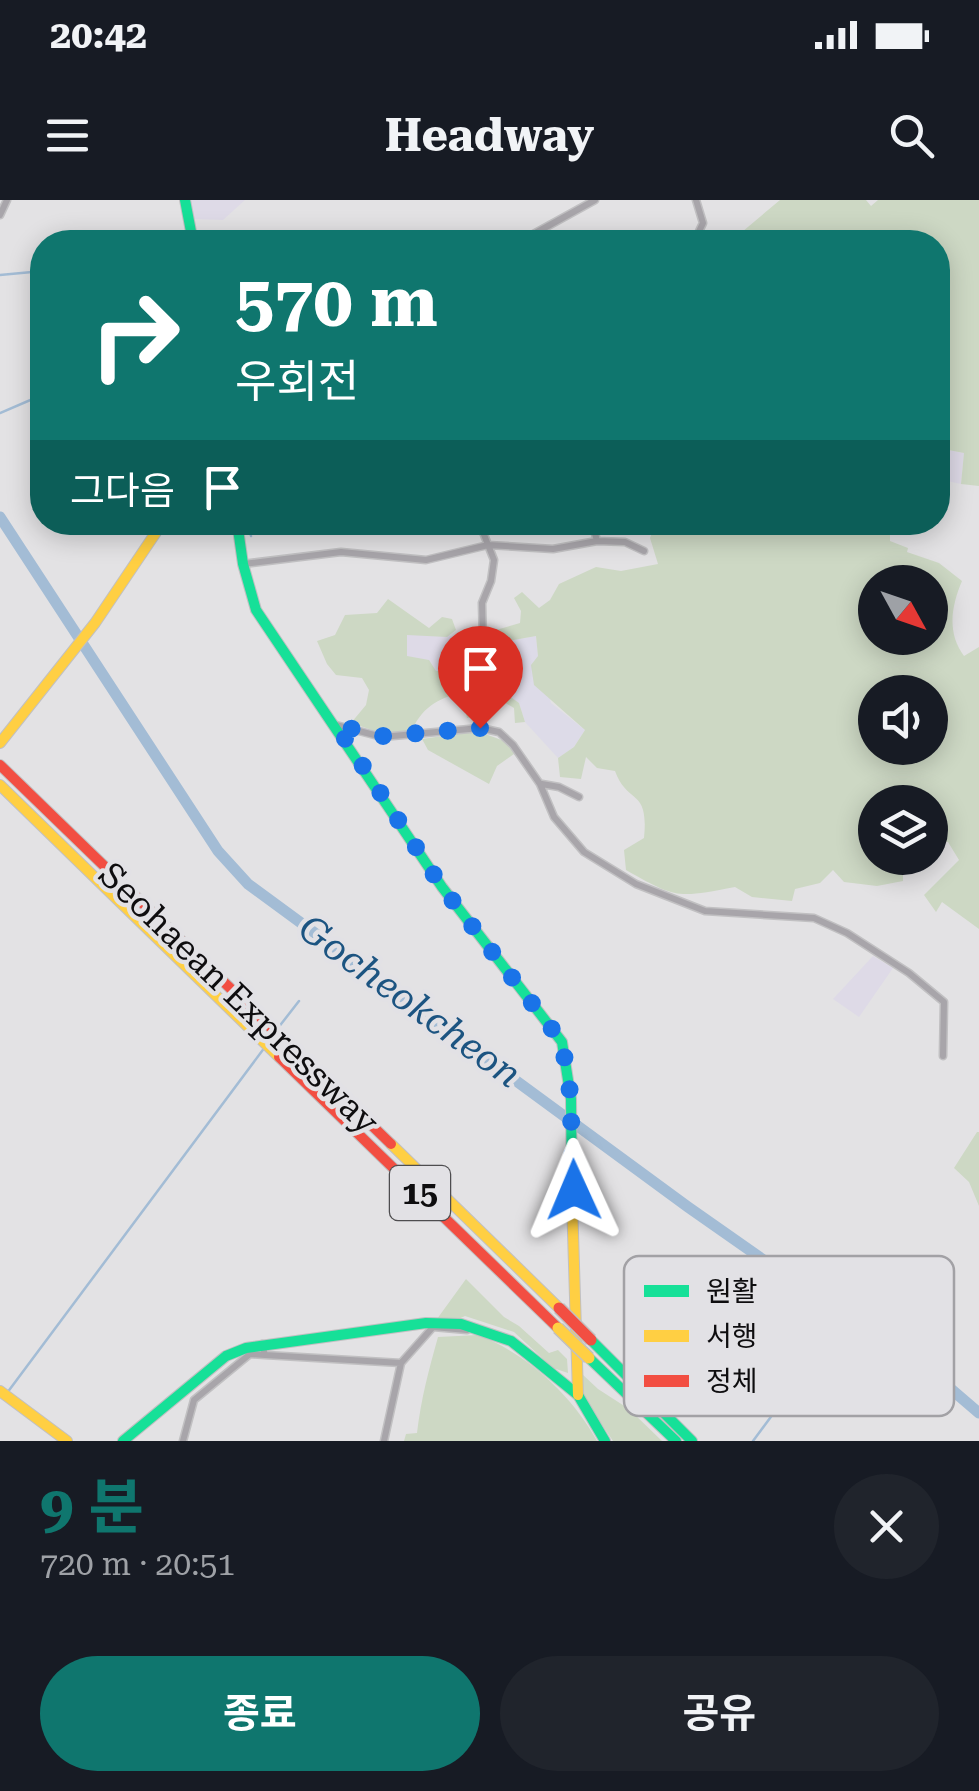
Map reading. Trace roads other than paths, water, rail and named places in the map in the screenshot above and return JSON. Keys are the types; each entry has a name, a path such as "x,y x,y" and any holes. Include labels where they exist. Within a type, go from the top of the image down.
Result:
{"main road":[{"path":"185,200 190,230"},
{"path":"0,743 96,623 155,535"},
{"path":"239,535 256,610 442,887 562,1042 574,1150 572,1284 578,1395"},
{"name":"Seohaean Expressway","path":"1,766 259,1028"},
{"name":"Seohaean Expressway","path":"0,785 624,1373"},
{"name":"Seohaean Expressway","path":"284,1052 624,1391"},
{"path":"123,1441 226,1356 426,1323 461,1324 510,1340 578,1395 605,1441"},
{"path":"4,1393 67,1441"},
{"name":"Seohaean Expressway","path":"650,1416 676,1441"},
{"name":"Seohaean Expressway","path":"667,1416 692,1441"}],"street":[{"path":"0,215 7,200"},
{"path":"541,230 595,200"},
{"path":"696,200 703,223 700,230"},
{"path":"476,659 483,641 482,603 494,560 484,535"},
{"path":"595,535 597,541"},
{"path":"243,564 341,552 376,552 426,560 488,545 554,549 597,541 625,542 644,551"},
{"path":"336,725 382,736 480,728 499,732 540,784 554,817 584,852 636,884 705,912 814,918 909,972 944,1002 947,1016 943,1056"},
{"path":"540,784 560,786 579,797"},
{"path":"384,1441 402,1363 433,1327 488,1332"},
{"path":"264,1349 402,1363"},
{"path":"183,1441 194,1400 248,1351"}],"waterway":[{"path":"0,275 30,272"},
{"path":"0,413 30,400"},
{"name":"Gocheokcheon","path":"0,517 218,851 248,884 758,1256"},
{"path":"278,1028 299,1001"},
{"path":"7,1393 265,1047"},
{"name":"Gocheokcheon","path":"954,1392 979,1413"},
{"path":"753,1441 772,1416"}]}
